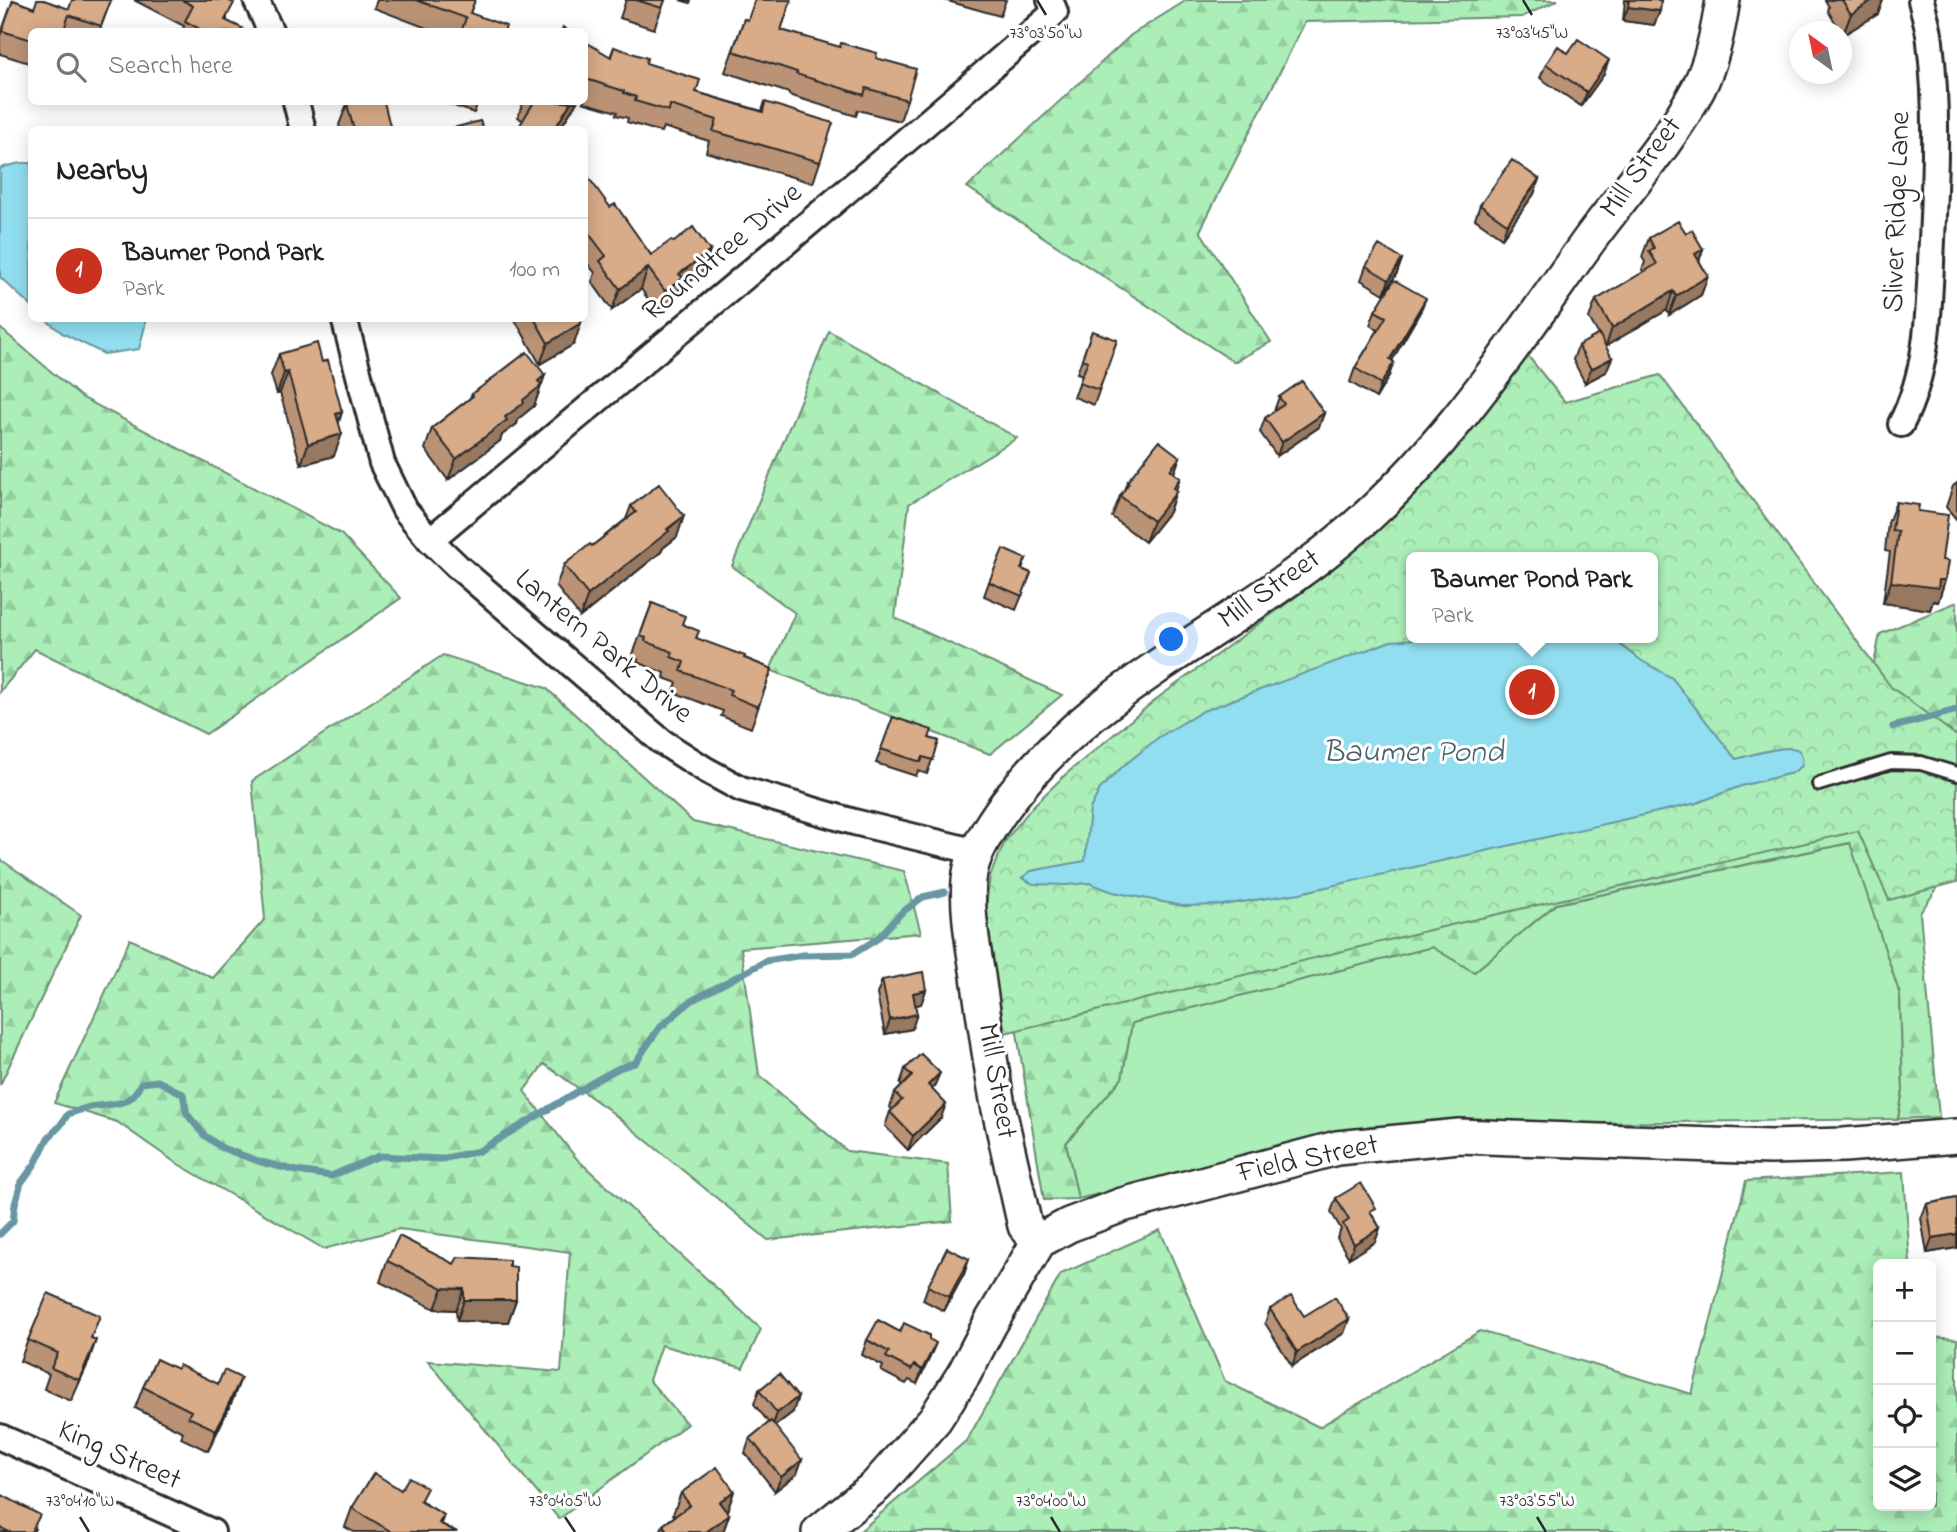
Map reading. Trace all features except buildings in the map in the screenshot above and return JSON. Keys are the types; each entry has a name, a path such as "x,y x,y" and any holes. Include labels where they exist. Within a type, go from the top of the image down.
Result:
{"street":[{"path":"256,0 269,28"},
{"name":"Mill Street","path":"1039,1241 1025,1226 998,1102 974,954 969,880 977,852 992,824 1013,794 1041,762 1081,725 1165,662 1299,573 1374,512 1395,490 1477,396 1675,126 1700,85 1717,36 1723,0"},
{"name":"Sliver Ridge Lane","path":"1900,424 1919,382 1929,306 1936,170 1930,39 1921,0"},
{"name":"Roundtree Drive","path":"430,540 861,180 1053,6"},
{"path":"297,105 302,126"},
{"name":"Lantern Park Drive","path":"345,322 382,463 405,510 430,540 467,575 661,741 741,789 977,852"},
{"name":"Field Street","path":"1039,1241 1069,1225 1122,1205 1337,1149 1459,1136 1770,1147 1844,1145 1957,1136"},
{"path":"819,1532 876,1486 936,1419 1039,1241"},
{"name":"King Street","path":"0,1437 210,1531"}],"lane":[{"path":"1819,784 1891,762 1921,763 1957,774"}],"green space":[{"path":"1187,0 1558,0 1522,17 1305,22 1200,231 1271,342 1234,362 967,187 1131,35"},
{"path":"0,328 81,397 341,534 401,598 206,734 35,649 0,692"},
{"path":"829,331 1017,438 909,504 895,618 1062,695 990,754 770,670 795,613 732,566"},
{"path":"1528,356 1565,402 1660,375 1891,687 1957,736 1957,882 1889,900 1858,831 1438,928 1005,1033 985,914 990,876 1005,841 1033,806 1066,774 1159,697 1305,590 1396,514 1428,481"},
{"path":"1957,602 1957,860 1920,913 1939,1117 1898,1119 1903,1091 1900,995 1850,843 1556,904 1474,972 1432,947 1132,1023 1122,1078 1066,1143 1078,1199 1044,1200 998,916 1847,797 1880,634"},
{"path":"443,655 546,688 693,822 904,871 921,933 741,948 759,1075 847,1151 948,1164 952,1221 768,1240 609,1110 544,1064 524,1091 577,1159 761,1329 743,1368 661,1345 649,1380 687,1424 559,1519 428,1361 561,1372 570,1252 399,1229 324,1249 173,1161 117,1122 54,1103 130,939 213,978 265,919 252,781"},
{"path":"1851,843 1900,995 1903,1091 1898,1119 1370,1126 1078,1199 1066,1143 1122,1078 1132,1023 1432,947 1474,972 1556,904"},
{"path":"0,859 81,915 0,1085"},
{"path":"1904,1172 1910,1259 1873,1259 1873,1511 1936,1511 1936,1337 1957,1339 1957,1532 859,1532 967,1440 1061,1274 1160,1230 1225,1381 1319,1427 1480,1331 1692,1394 1746,1181"}],"water":[{"path":"28,163 28,303 0,277 0,168"},
{"path":"49,322 145,322 139,349 104,354 62,333"},
{"name":"Baumer Pond","path":"1391,641 1618,643 1672,678 1736,759 1793,748 1801,753 1802,766 1792,773 1741,786 1697,803 1300,893 1223,905 1183,906 1113,892 1089,883 1033,884 1022,878 1031,871 1085,861 1090,809 1100,789 1159,737 1203,711"}],"waterway":[{"path":"1893,727 1957,710"},
{"path":"0,1234 13,1221 21,1183 35,1164 48,1138 68,1114 126,1101 141,1083 158,1081 183,1094 187,1114 204,1135 222,1148 297,1171 331,1176 379,1156 441,1159 479,1151 595,1081 635,1063 659,1028 691,1001 766,961 803,955 853,954 877,939 901,913 923,897 945,892"}],"place":[{"name":"Baumer Pond Park","path":"1532,692"}]}
